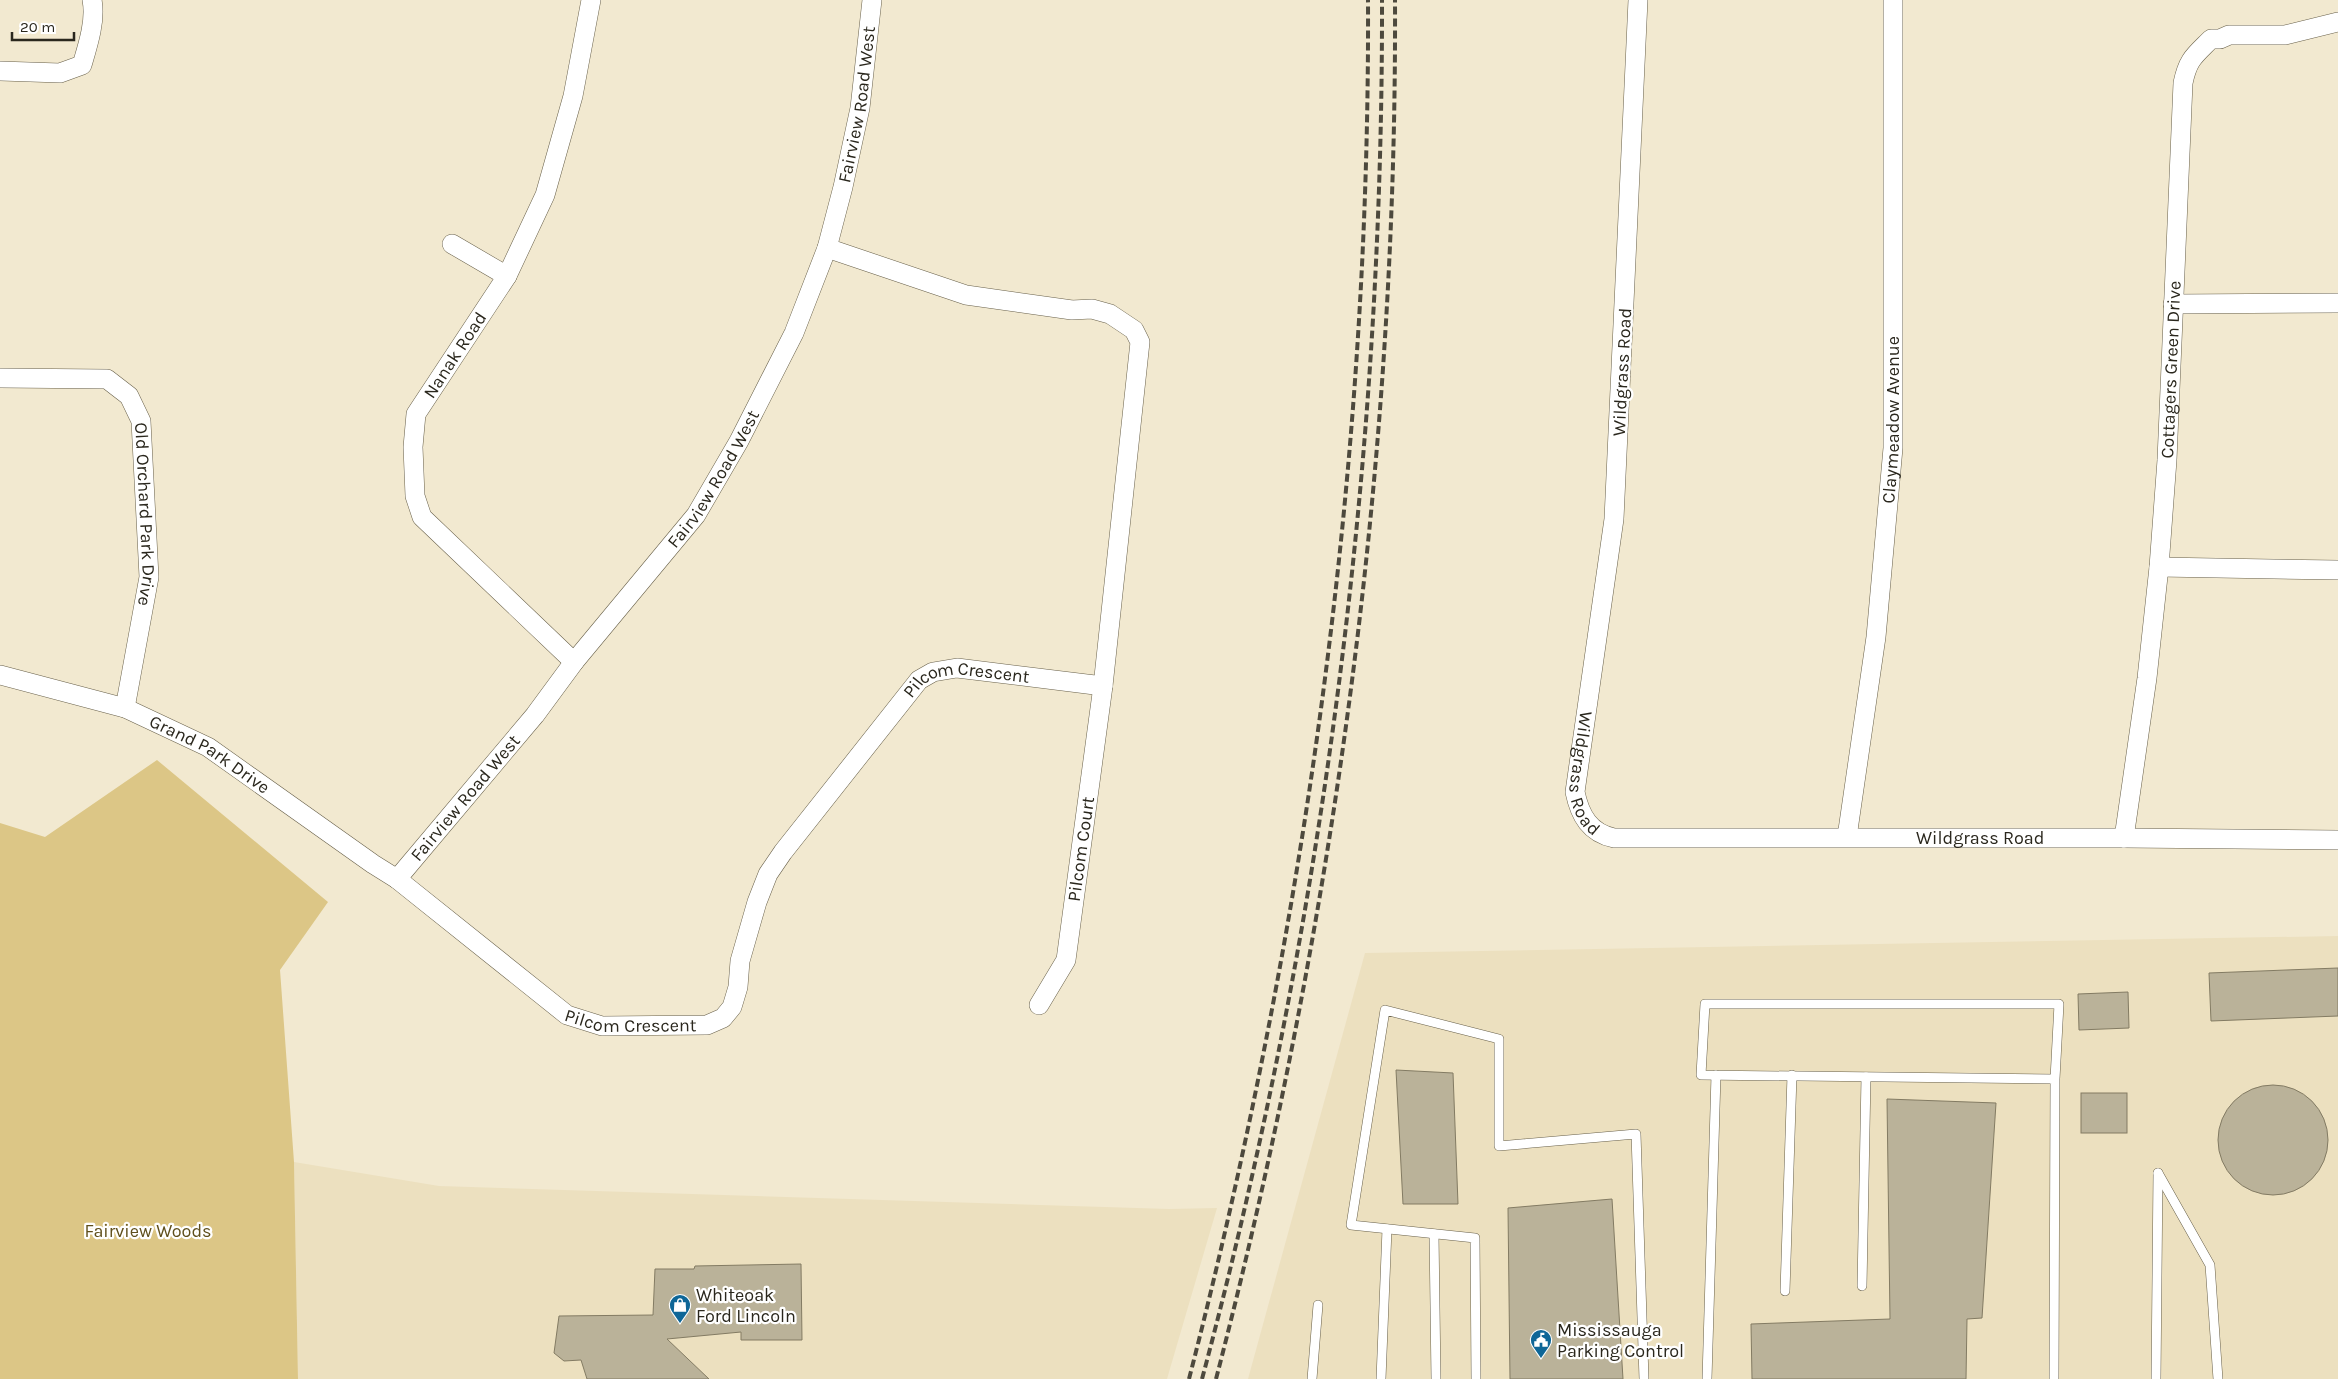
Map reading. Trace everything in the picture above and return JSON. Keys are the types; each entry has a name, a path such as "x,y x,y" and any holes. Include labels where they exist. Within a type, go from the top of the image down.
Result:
{"street":[{"path":"0,72 60,73 82,65 89,34 93,7 92,0"},
{"name":"Nanak Road","path":"574,662 422,517 416,496 413,447 416,414 507,276 545,195 573,96 591,0"},
{"name":"Fairview Road West","path":"397,879 535,715 574,662 696,515 739,441 794,333 827,248 844,188 860,108 872,0"},
{"name":"Wildgrass Road","path":"1638,0 1614,519 1576,784 1578,804 1586,822 1592,829 1603,836 1614,838 1846,837 2338,840"},
{"name":"Claymeadow Avenue","path":"1846,837 1877,628 1893,448 1893,0"},
{"name":"Cottagers Green Drive","path":"2124,838 2147,678 2168,460 2182,83 2190,58 2211,39 2220,39 2229,35 2285,35 2338,22"},
{"path":"452,244 507,276"},
{"path":"827,248 966,295 1072,310 1092,309 1110,314 1134,330 1140,342 1140,351 1103,686"},
{"path":"2173,304 2338,303"},
{"name":"Old Orchard Park Drive","path":"0,378 107,379 129,396 141,421 149,577 125,708"},
{"path":"2159,567 2338,570"},
{"name":"Pilcom Crescent","path":"397,879 567,1015 602,1026 707,1025 723,1018 732,1007 738,987 740,961 768,874 782,852 919,680 933,672 957,668 1103,686"},
{"name":"Grand Park Drive","path":"0,674 125,708 208,747 365,859 397,879"},
{"name":"Pilcom Court","path":"1039,1004 1066,960 1103,686"}],"lane":[{"path":"2054,1379 2055,1079 2059,1004 1706,1004 1701,1075 2055,1079"},
{"path":"1476,1379 1475,1238 1350,1225 1386,1010 1499,1039 1499,1146 1636,1134 1644,1379"},
{"path":"1707,1379 1716,1075"},
{"path":"1785,1291 1792,1075"},
{"path":"1862,1286 1866,1077"},
{"path":"2156,1379 2158,1173 2210,1265 2218,1379"},
{"path":"1381,1379 1387,1229"},
{"path":"1434,1234 1436,1379"},
{"path":"1312,1379 1318,1305"}],"shaded area":[{"path":"2338,936 2338,1379 1248,1379 1365,953"},
{"path":"294,1162 439,1186 1169,1209 1217,1208 1167,1379 298,1379"}],"green space":[{"name":"Fairview Woods","path":"157,760 328,902 280,970 294,1162 298,1379 0,1379 0,823 45,837"}],"building":[{"path":"2338,968 2338,1016 2211,1021 2209,973"},
{"path":"2128,992 2129,1028 2079,1030 2078,994"},
{"path":"1396,1070 1453,1073 1458,1204 1403,1204"},
{"path":"2273,1085 2294,1089 2312,1101 2324,1119 2328,1140 2324,1161 2312,1179 2294,1191 2273,1195 2252,1191 2234,1179 2222,1161 2218,1140 2222,1119 2234,1101 2252,1089"},
{"path":"2081,1093 2127,1093 2127,1133 2081,1133"},
{"path":"1887,1099 1996,1103 1982,1318 1967,1319 1966,1379 1752,1379 1751,1324 1890,1319"},
{"path":"1612,1199 1623,1379 1510,1379 1508,1208"},
{"name":"Whiteoak Ford Lincoln","path":"801,1264 802,1340 741,1340 741,1332 667,1339 709,1379 587,1379 581,1360 564,1361 554,1353 559,1316 653,1315 655,1269 694,1269 695,1266"}],"railway":[{"path":"1189,1379 1230,1210 1266,1039 1297,868 1323,696 1343,522 1357,349 1366,175 1368,0"},
{"path":"1202,1379 1244,1210 1281,1040 1312,868 1337,695 1357,522 1371,348 1379,174 1382,0"},
{"path":"1216,1379 1257,1210 1294,1039 1325,868 1350,695 1370,522 1384,348 1393,174 1395,0"}],"place":[{"name":"Whiteoak Ford Lincoln","path":"680,1324"},
{"name":"Mississauga Parking Control","path":"1541,1359"}]}
